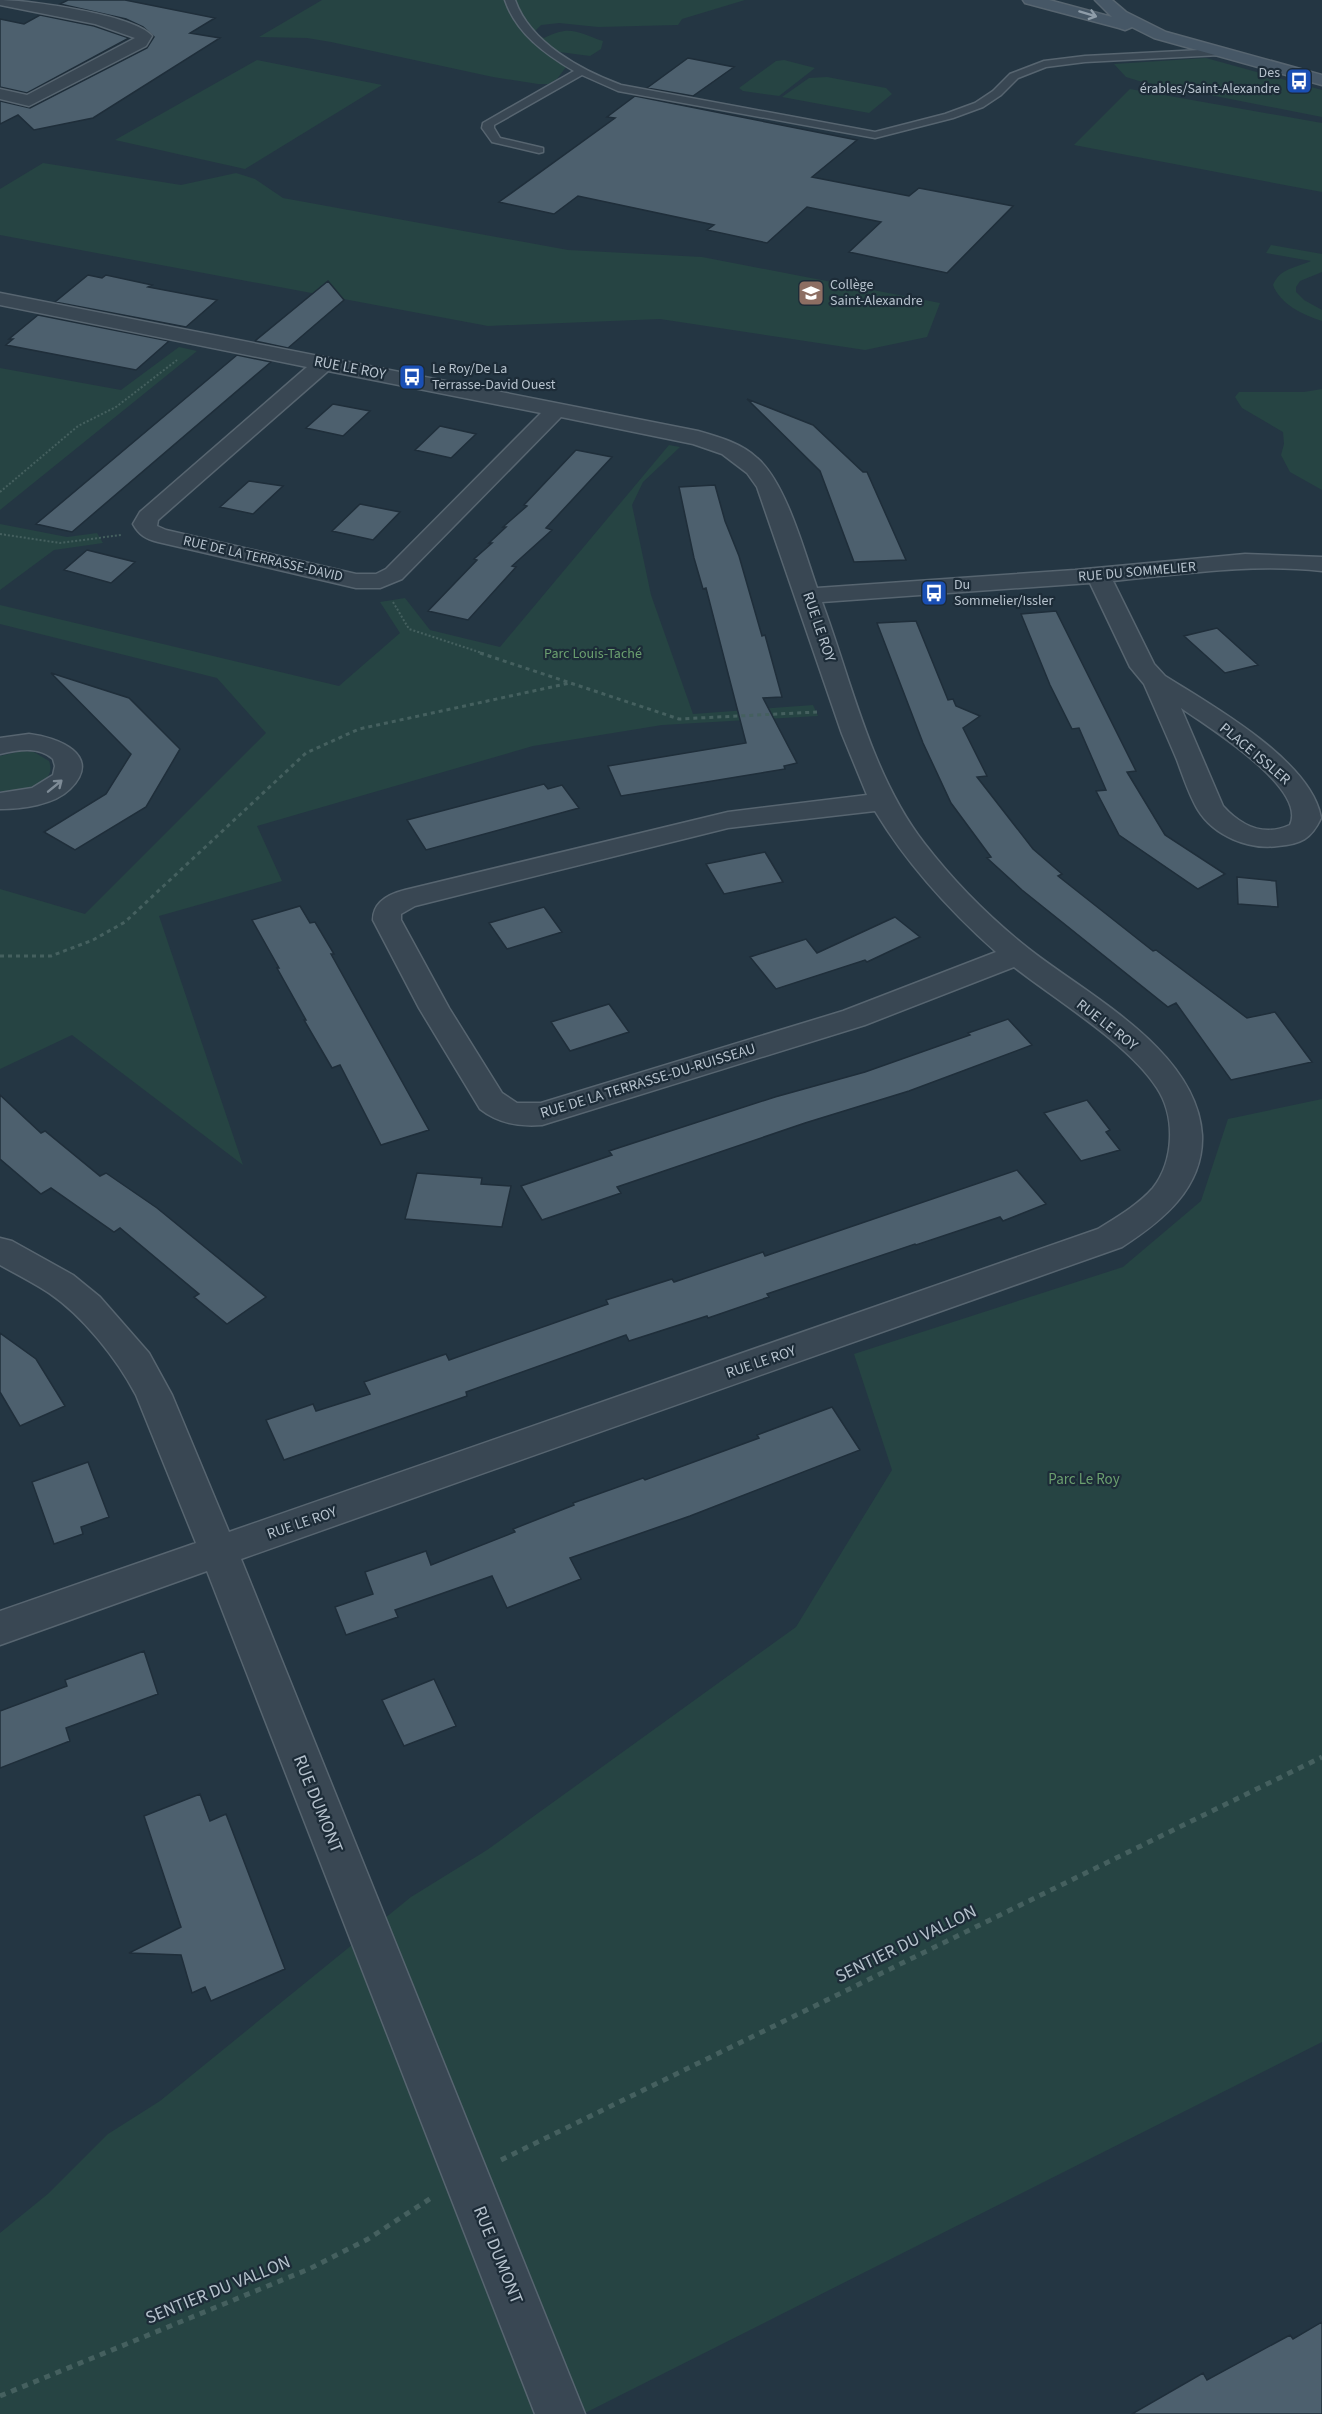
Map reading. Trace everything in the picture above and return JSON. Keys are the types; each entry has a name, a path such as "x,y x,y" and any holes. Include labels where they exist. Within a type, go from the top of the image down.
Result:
{"street":[{"path":"0,94 29,101 140,43 144,36 133,30 1,0"},
{"path":"1031,0 1322,80"},
{"path":"1103,0 1120,15 1160,35"},
{"name":"RUE LE ROY","path":"0,299 698,438 745,457 762,474 768,487 883,802 914,849 980,921 1017,955 1134,1045 1154,1064 1178,1097 1187,1145 1182,1168 1170,1190 1153,1210 1110,1238 0,1628"},
{"path":"148,530 145,524 148,517 324,363"},
{"path":"380,581 394,574 556,410"},
{"name":"RUE DE LA TERRASSE-DAVID","path":"148,530 356,581 380,581"},
{"name":"RUE DU SOMMELIER","path":"809,596 1247,562 1286,561 1322,564"},
{"name":"PLACE ISSLER","path":"1098,575 1143,667 1156,681 1204,712 1270,762 1288,779 1302,798 1308,818 1301,830 1287,837 1269,839 1250,836 1235,830 1221,820 1210,808 1156,681"},
{"path":"0,746 20,742 51,746 64,755 68,764 66,774 59,784 47,792 29,799 0,801"},
{"name":"RUE DE LA TERRASSE-DU-RUISSEAU","path":"883,802 728,820 524,868 405,899 387,912 387,920 434,1008 491,1101 503,1111 524,1116 542,1114 854,1018 1017,955"},
{"name":"RUE DUMONT","path":"0,1250 61,1284 88,1306 137,1363 154,1395 219,1552 561,2414"}],"lane":[{"path":"510,0 514,15 531,33 580,72 618,88 875,135 949,116 979,105 997,93 1014,76 1044,64 1220,52"},
{"path":"539,150 496,140 488,128 489,123 580,72"}],"path":[{"path":"0,492 78,426 116,407 204,339"},
{"path":"0,534 47,544 70,544 148,530"},
{"path":"380,581 409,629 679,719 848,710"},
{"path":"0,956 51,956 93,940 125,922 306,753 359,729 570,683"},
{"name":"SENTIER DU VALLON","path":"504,2158 1322,1758"},
{"name":"SENTIER DU VALLON","path":"0,2396 309,2269 368,2239 439,2193"}],"green space":[{"path":"322,0 745,0 682,19 678,25 598,27 559,23 541,25 532,34 544,38 561,31 574,31 603,41 601,49 590,56 552,51 556,61 566,67 557,79 548,84 538,84 493,77 331,42 307,38 259,37"},
{"path":"1206,58 1322,90 1322,117 1139,81 1126,77 1114,64"},
{"path":"257,60 382,85 245,169 115,140"},
{"path":"784,60 815,68 779,96 743,91 739,88 776,61"},
{"path":"827,77 886,88 892,94 869,113 782,97 809,78"},
{"path":"1130,89 1322,123 1322,192 1074,145"},
{"path":"43,163 181,185 236,173 255,179 283,198 568,250 702,257 940,303 927,337 865,350 660,319 488,326 0,235 0,189"},
{"path":"1271,245 1322,254 1322,272 1300,281 1296,292 1304,300 1322,310 1322,321 1307,316 1287,303 1276,292 1273,285 1284,272 1311,261 1266,253"},
{"path":"179,347 197,351 0,510 0,368 121,390"},
{"path":"1322,389 1322,490 1290,472 1281,455 1284,444 1283,432 1242,408 1235,397 1239,392 1304,392"},
{"name":"Parc Louis-Taché","path":"669,445 680,447 643,482 632,505 651,595 693,714 813,705 818,716 662,725 533,746 257,826 282,881 159,916 243,1165 72,1035 0,1069 0,889 85,914 266,733 217,678 0,624 0,605 339,686 400,633 380,602 405,598 430,630 500,647"},
{"path":"0,524 67,537 97,533 103,543 54,550 0,590"},
{"path":"22,751 34,752 49,761 48,777 26,789 0,791 0,756"},
{"name":"Parc Le Roy","path":"1322,1099 1322,2042 583,2414 0,2414 0,2233 49,2193 108,2134 160,2101 411,1897 487,1850 796,1627 892,1470 854,1354 1123,1267 1201,1201 1228,1119"}],"building":[{"path":"68,0 125,0 215,18 190,33 220,38 93,118 34,130 18,115 0,124 0,101 30,108 147,48 154,37 143,27 126,19 60,4"},
{"path":"40,15 94,26 129,38 27,93 0,87 0,19 24,24"},
{"path":"688,58 734,67 693,96 647,88"},
{"path":"635,96 857,140 812,177 909,196 919,188 1013,206 947,273 849,252 881,222 807,207 767,243 707,230 714,225 578,196 554,214 499,202 615,118 607,117"},
{"path":"88,275 102,278 106,275 152,285 148,287 217,300 186,327 55,302"},
{"path":"328,281 344,300 288,348 255,341"},
{"path":"38,315 169,341 136,370 6,345 13,339 9,339"},
{"path":"237,355 271,362 72,532 36,524"},
{"path":"747,399 813,425 863,472 867,472 906,560 854,562 820,471"},
{"path":"333,404 370,411 343,436 306,428"},
{"path":"440,426 476,434 451,458 415,450"},
{"path":"576,450 612,457 546,528 552,530 512,566 516,567 468,620 428,611 506,527 503,527 527,506 524,505"},
{"path":"249,481 283,486 253,514 220,507"},
{"path":"715,485 725,521 739,556 762,636 765,635 782,697 763,698 797,763 784,766 785,769 621,796 608,766 746,743 706,588 703,589 694,558 679,487"},
{"path":"360,504 400,512 373,540 332,531"},
{"path":"87,550 135,562 111,583 64,570"},
{"path":"1056,611 1136,771 1127,772 1165,835 1225,874 1198,889 1119,835 1096,791 1106,790 1079,728 1072,729 1050,685 1021,614"},
{"path":"916,621 948,700 953,699 956,706 980,716 963,728 987,776 977,777 1033,849 1062,874 1058,876 1153,951 1156,950 1247,1018 1275,1012 1312,1062 1231,1080 1176,1003 1168,1007 1022,890 987,858 991,857 951,803 923,743 877,623"},
{"path":"1217,628 1258,665 1225,673 1184,636"},
{"path":"51,673 129,698 180,749 146,807 75,850 44,832 106,794 131,754"},
{"path":"544,784 548,789 562,785 579,808 426,850 407,820"},
{"path":"765,852 783,882 724,894 706,864"},
{"path":"1237,877 1276,881 1278,907 1238,904"},
{"path":"300,906 310,923 315,922 334,954 331,954 429,1130 381,1145 340,1065 332,1068 304,1020 306,1020 252,920"},
{"path":"544,907 562,932 507,949 489,923"},
{"path":"895,917 920,937 867,962 865,960 776,989 750,957 806,939 817,953"},
{"path":"609,1004 629,1032 570,1051 551,1022"},
{"path":"1008,1019 1032,1045 909,1091 805,1123 617,1187 621,1193 542,1220 521,1186 612,1155 609,1151 775,1097 865,1072"},
{"path":"0,1095 41,1133 45,1131 100,1176 106,1173 157,1208 266,1297 227,1324 194,1297 199,1294 120,1228 114,1232 51,1188 41,1194 0,1159"},
{"path":"1087,1100 1110,1130 1106,1132 1120,1150 1081,1161 1044,1113"},
{"path":"1017,1170 1046,1204 1003,1221 1000,1217 915,1244 767,1294 769,1297 708,1318 707,1316 629,1341 626,1335 466,1392 467,1396 284,1460 266,1420 313,1404 316,1411 370,1394 364,1382 446,1354 449,1360 608,1304 606,1300 672,1279 674,1282 763,1252 765,1256"},
{"path":"417,1173 482,1178 481,1184 511,1186 502,1227 405,1219"},
{"path":"0,1333 36,1359 65,1406 20,1426 0,1392"},
{"path":"832,1407 860,1450 690,1516 570,1558 581,1579 507,1608 492,1576 395,1610 398,1617 346,1635 335,1607 373,1594 365,1572 426,1551 431,1565 515,1532 513,1529 574,1505 573,1503 643,1478 645,1480 759,1438 757,1435"},
{"path":"88,1462 109,1517 81,1527 83,1534 54,1544 32,1482"},
{"path":"144,1651 158,1694 66,1728 70,1741 0,1768 0,1711 67,1686 65,1680"},
{"path":"434,1679 456,1726 404,1746 382,1700"},
{"path":"200,1794 210,1821 226,1814 285,1969 211,2001 205,1987 192,1993 181,1955 129,1953 181,1927 144,1816"},
{"path":"1322,2322 1322,2414 1132,2414 1203,2373 1207,2380 1290,2335 1293,2339"}],"place":[{"name":"Des érables/Saint-Alexandre","path":"1299,81"},
{"name":"Collège Saint-Alexandre","path":"811,293"},
{"name":"Le Roy/De La Terrasse-David Ouest","path":"412,377"},
{"name":"Du Sommelier/Issler","path":"934,593"}]}
